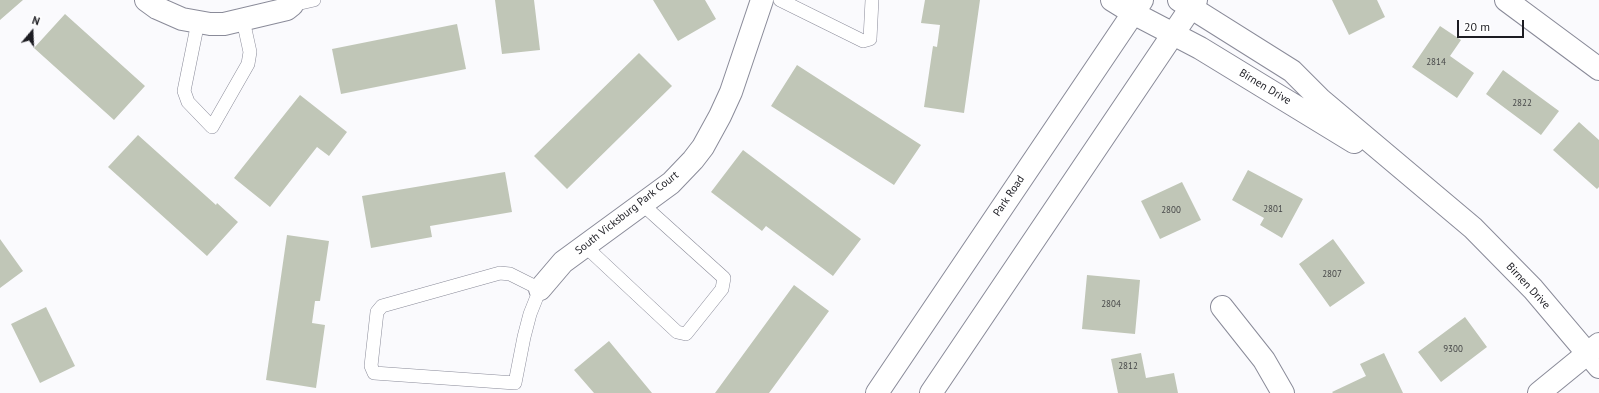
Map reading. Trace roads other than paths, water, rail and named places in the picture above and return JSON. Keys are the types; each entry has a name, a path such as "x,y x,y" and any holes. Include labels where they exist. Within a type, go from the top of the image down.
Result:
{"street":[{"path":"146,0 157,8 182,19 224,24 286,9 293,2"},
{"name":"South Vicksburg Park Court","path":"540,289 563,262 671,183 703,147 731,92 762,0"},
{"name":"Birnen Drive","path":"1112,0 1137,7 1174,35 1214,56 1415,180"},
{"path":"1506,0 1599,69"},
{"path":"931,393 1174,35 1189,3"},
{"name":"Birnen Drive","path":"1189,3 1292,71 1321,100 1472,228 1533,289 1595,355"},
{"name":"Park Road","path":"877,393 1137,7"},
{"path":"1222,307 1264,360 1282,393"},
{"path":"1539,393 1595,355"}],"lane":[{"path":"293,2 314,0"},
{"path":"780,0 863,41 870,39 872,0"},
{"path":"198,22 184,91 188,102 212,127 248,64 250,52 243,20"},
{"path":"585,246 677,332 686,334 722,289 724,278 642,204"},
{"path":"500,273 510,274 540,289 530,314 524,336 515,383 374,373 371,366 376,320 377,312 382,306 500,273"}]}
